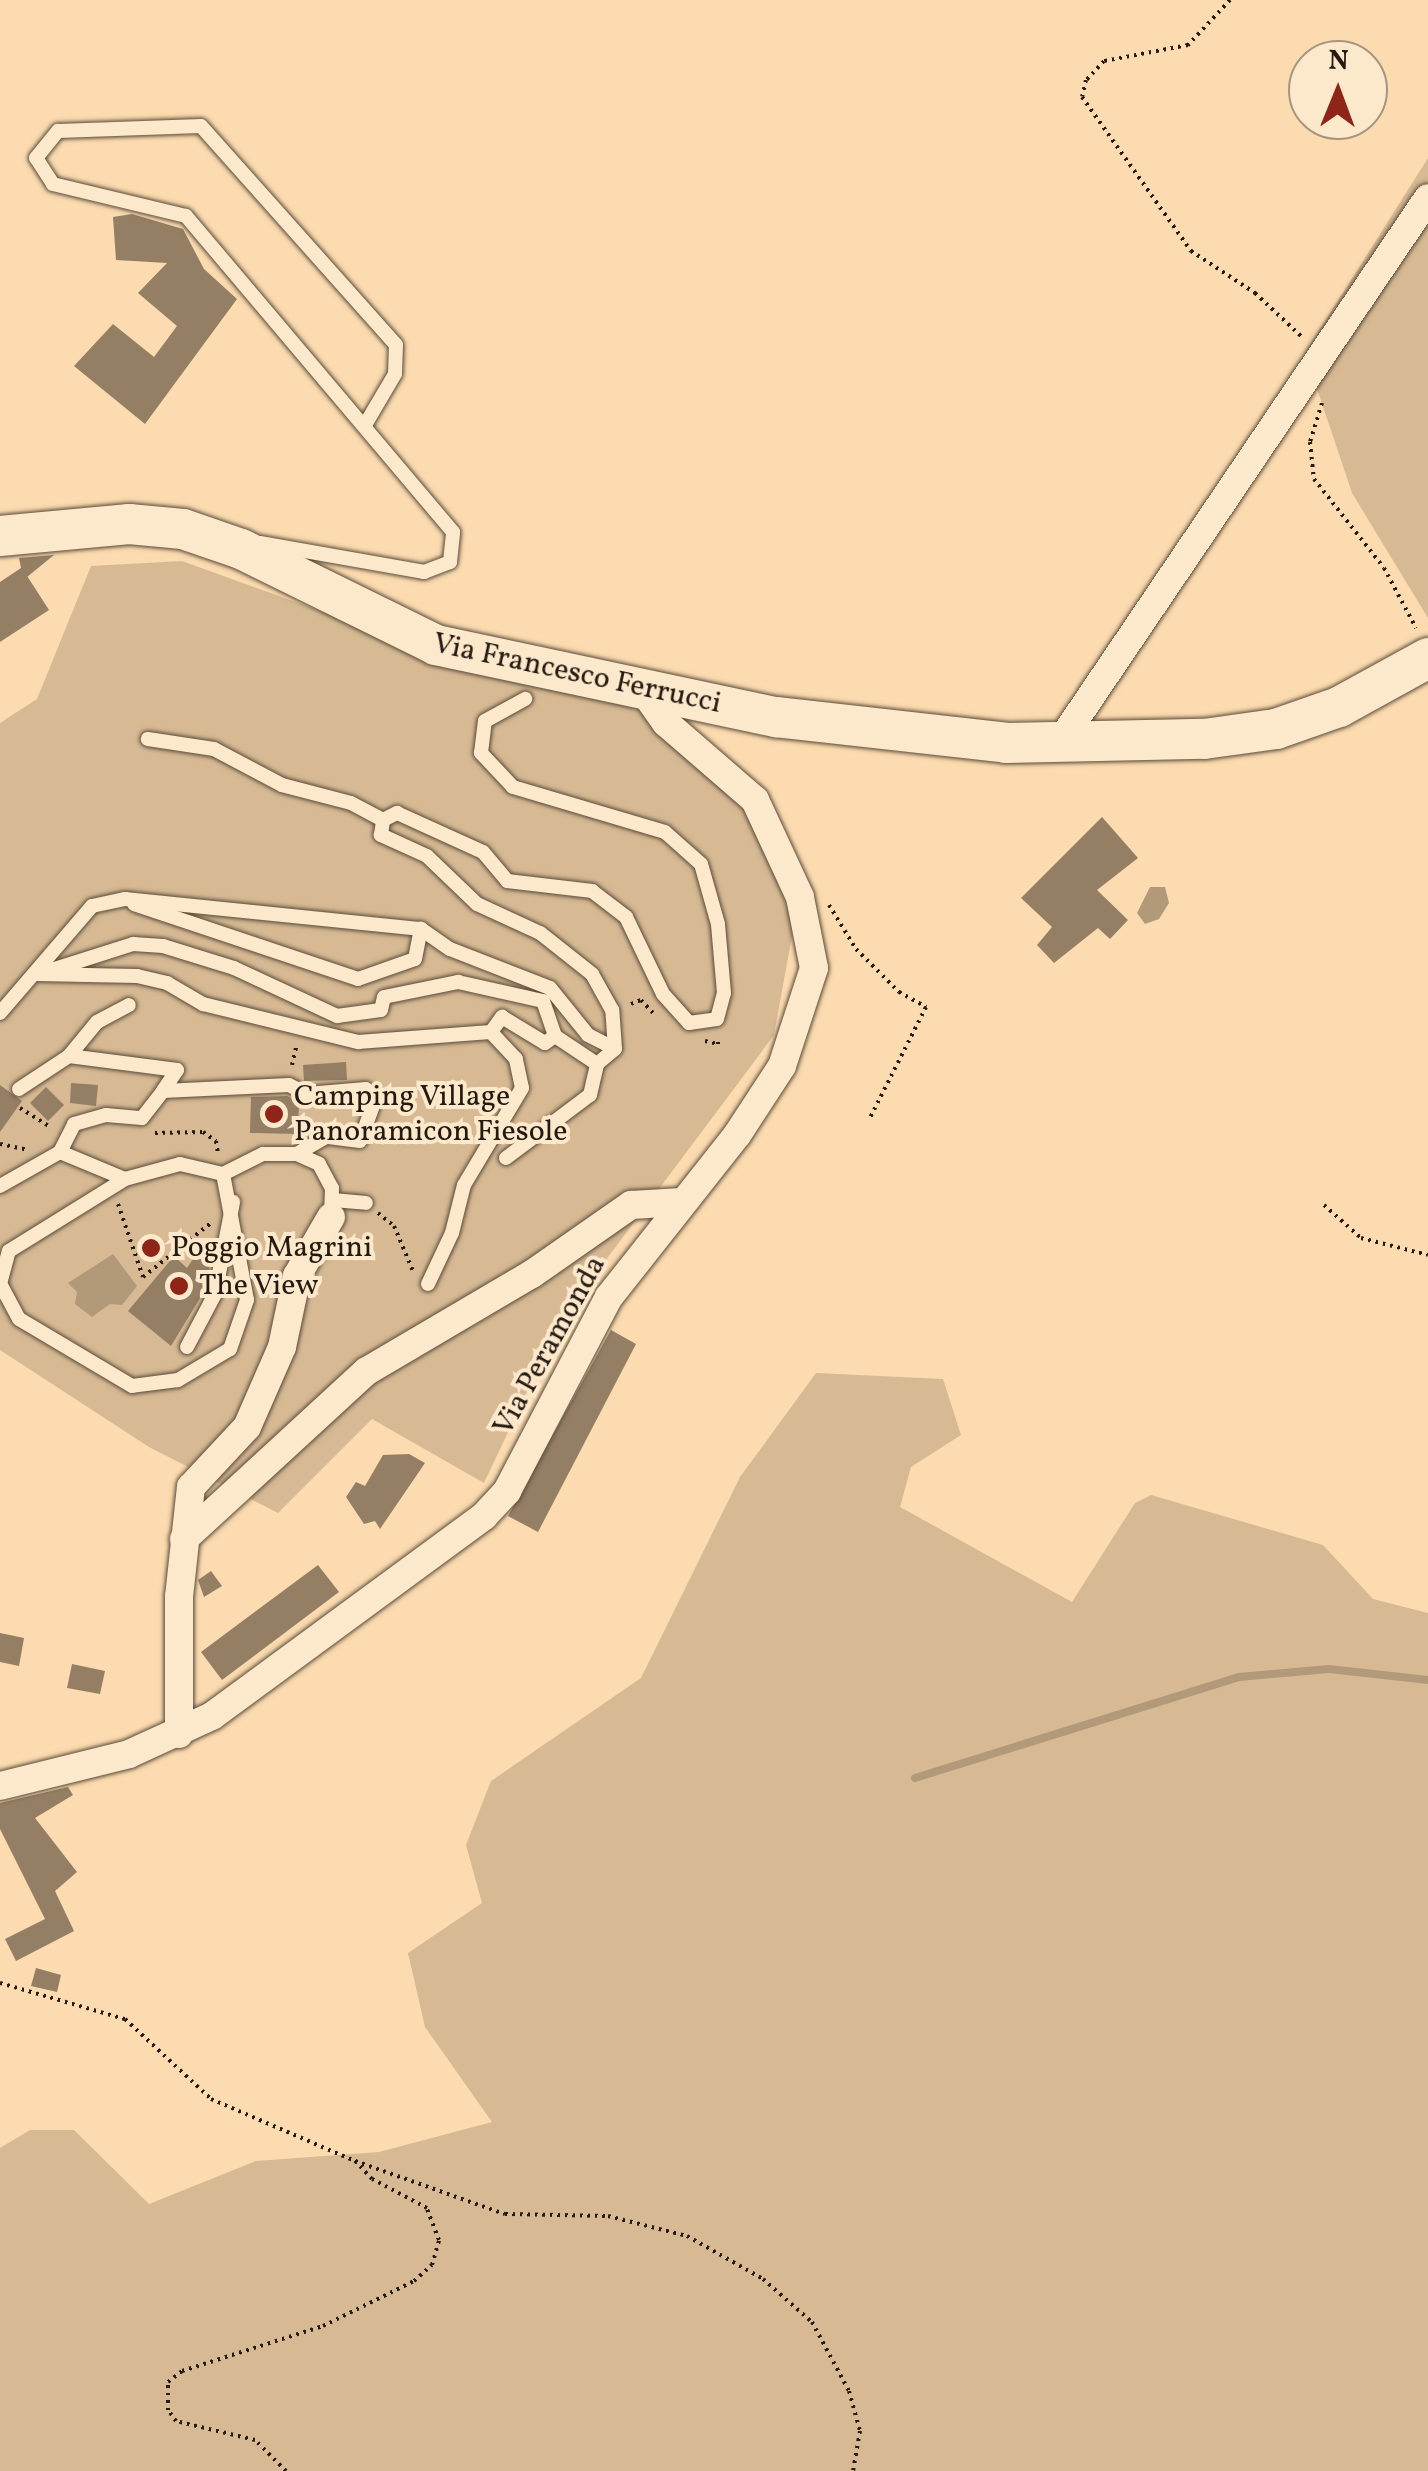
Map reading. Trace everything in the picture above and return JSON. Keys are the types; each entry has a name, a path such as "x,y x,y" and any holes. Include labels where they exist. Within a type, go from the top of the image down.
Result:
{"main road":[{"name":"Via Francesco Ferrucci","path":"0,536 129,524 183,529 224,542 410,636 776,718 1058,745 1276,729 1340,707 1422,646"}],"street":[{"path":"1058,745 1428,198"},
{"name":"Via Peramonda","path":"0,1786 179,1734 246,1693 498,1504 609,1298 765,1094 797,1032 814,968 800,897 755,800 666,722 642,688"},
{"path":"184,1538 368,1371 532,1274 630,1205 682,1202"},
{"path":"179,1734 184,1538 195,1478 246,1427 282,1347 297,1276 332,1208"}],"lane":[{"path":"224,542 293,544 424,572 450,562 453,532 186,216 53,184 36,158 58,131 202,126 396,345 395,374 365,425"},
{"path":"383,820 398,814 483,852 507,881 592,891 626,917 663,994 689,1022 717,1019 724,993 718,924 700,864 665,832 513,788 481,753 485,720 525,699"},
{"path":"148,739 214,748 282,784 351,802 383,820"},
{"path":"383,820 381,835 427,856 477,904 540,934 592,974 612,1010 615,1049"},
{"path":"0,1013 92,906 125,899 422,929 450,948 550,988 588,1034 615,1049"},
{"path":"125,899 161,918 358,978 415,959 422,929"},
{"path":"36,974 133,944 163,946 234,968 337,1016 381,1010 384,997 458,982 543,1000 555,1036 596,1064"},
{"path":"36,974 137,976 167,983 203,1004 296,1030 358,1042 491,1032 502,1018 545,1043 555,1036"},
{"path":"20,1089 68,1056 98,1022 129,1005"},
{"path":"428,1284 452,1233 464,1184 522,1088 516,1059 491,1032"},
{"path":"506,1158 590,1096 596,1064 615,1049"},
{"path":"0,1186 63,1145 74,1124 106,1116 142,1118 177,1070 68,1056"},
{"path":"163,1091 289,1085 307,1094 366,1089 374,1103 360,1141 326,1137 298,1154"},
{"path":"63,1145 120,1182"},
{"path":"223,1174 247,1300 230,1349 178,1380 132,1386 19,1319 0,1284 9,1251 120,1182 180,1164 223,1174 263,1154 298,1154 319,1164 332,1208 366,1203"},
{"path":"187,1348 215,1294 230,1207"}],"path":[{"path":"1230,0 1188,44 1104,61 1086,80 1082,96 1191,251 1280,314 1321,358 1325,393 1310,442 1311,471 1384,568 1422,646"},
{"path":"800,897 830,906 856,949 899,992 926,1007 870,1118"},
{"path":"286,1066 297,1065 296,1030"},
{"path":"18,1106 63,1145"},
{"path":"142,1118 154,1134 203,1132 221,1153"},
{"path":"120,1182 143,1277 230,1207"},
{"path":"366,1203 394,1226 404,1264 428,1284"},
{"path":"1324,1205 1361,1238 1428,1255"},
{"path":"0,1983 125,2019 211,2098 355,2161 505,2214 608,2216 687,2236 763,2279 812,2322 848,2391 860,2431 853,2471"},
{"path":"286,2471 255,2440 176,2420 168,2410 168,2382 182,2371 323,2326 414,2281 432,2265 439,2240 428,2208 372,2179 355,2161"}],"shaded area":[{"path":"1428,158 1428,618 1352,493 1305,353"},
{"path":"182,561 429,650 641,710 750,809 794,925 774,1035 561,1320 484,1483 372,1419 278,1513 149,1447 0,1350 0,723 37,699 91,566"},
{"path":"1150,887 1165,887 1169,903 1159,919 1145,924 1137,913"},
{"path":"113,1254 137,1286 122,1305 110,1304 92,1317 75,1304 77,1292 68,1283"},
{"path":"816,1373 943,1379 961,1435 911,1467 900,1507 1072,1602 1135,1503 1151,1495 1323,1545 1373,1599 1428,1613 1428,2471 0,2471 0,2148 30,2130 74,2130 149,2204 256,2161 379,2152 492,2122 425,2027 408,1953 482,1903 466,1845 491,1781 641,1678 740,1477"}],"building":[{"path":"132,214 183,229 204,269 237,299 145,424 74,366 113,324 154,357 177,326 138,293 167,263 116,260 113,217"},
{"path":"54,555 28,577 49,610 0,642 0,582 21,568 19,558"},
{"path":"1102,817 1138,858 1097,890 1128,920 1110,939 1098,928 1054,963 1037,945 1052,927 1021,898"},
{"path":"346,1062 347,1080 304,1081 303,1065"},
{"path":"71,1083 98,1085 96,1106 70,1103"},
{"path":"0,1085 22,1101 0,1132"},
{"path":"46,1087 64,1105 48,1121 30,1103"},
{"name":"Camping Village Panoramicon Fiesole","path":"287,1096 299,1102 298,1134 250,1133 251,1097"},
{"name":"The View","path":"174,1256 187,1268 195,1256 210,1264 205,1290 171,1346 128,1311"},
{"path":"611,1330 636,1344 538,1532 508,1516"},
{"path":"409,1454 425,1463 380,1529 375,1521 364,1524 346,1497 356,1482 365,1486 383,1455"},
{"path":"318,1565 339,1592 222,1680 201,1652"},
{"path":"211,1571 222,1586 204,1597 198,1580"},
{"path":"0,1633 24,1638 19,1666 0,1662"},
{"path":"72,1664 105,1671 100,1694 67,1688"},
{"path":"68,1787 73,1795 35,1818 77,1872 55,1891 74,1931 16,1961 5,1939 45,1919 0,1829 0,1803"},
{"path":"36,1968 61,1975 57,1992 31,1986"}],"waterway":[{"path":"915,1778 1239,1677 1329,1669 1428,1680"}],"place":[{"name":"Camping Village Panoramicon Fiesole","path":"274,1114"},
{"name":"Poggio Magrini","path":"151,1248"},
{"name":"The View","path":"179,1286"}]}
